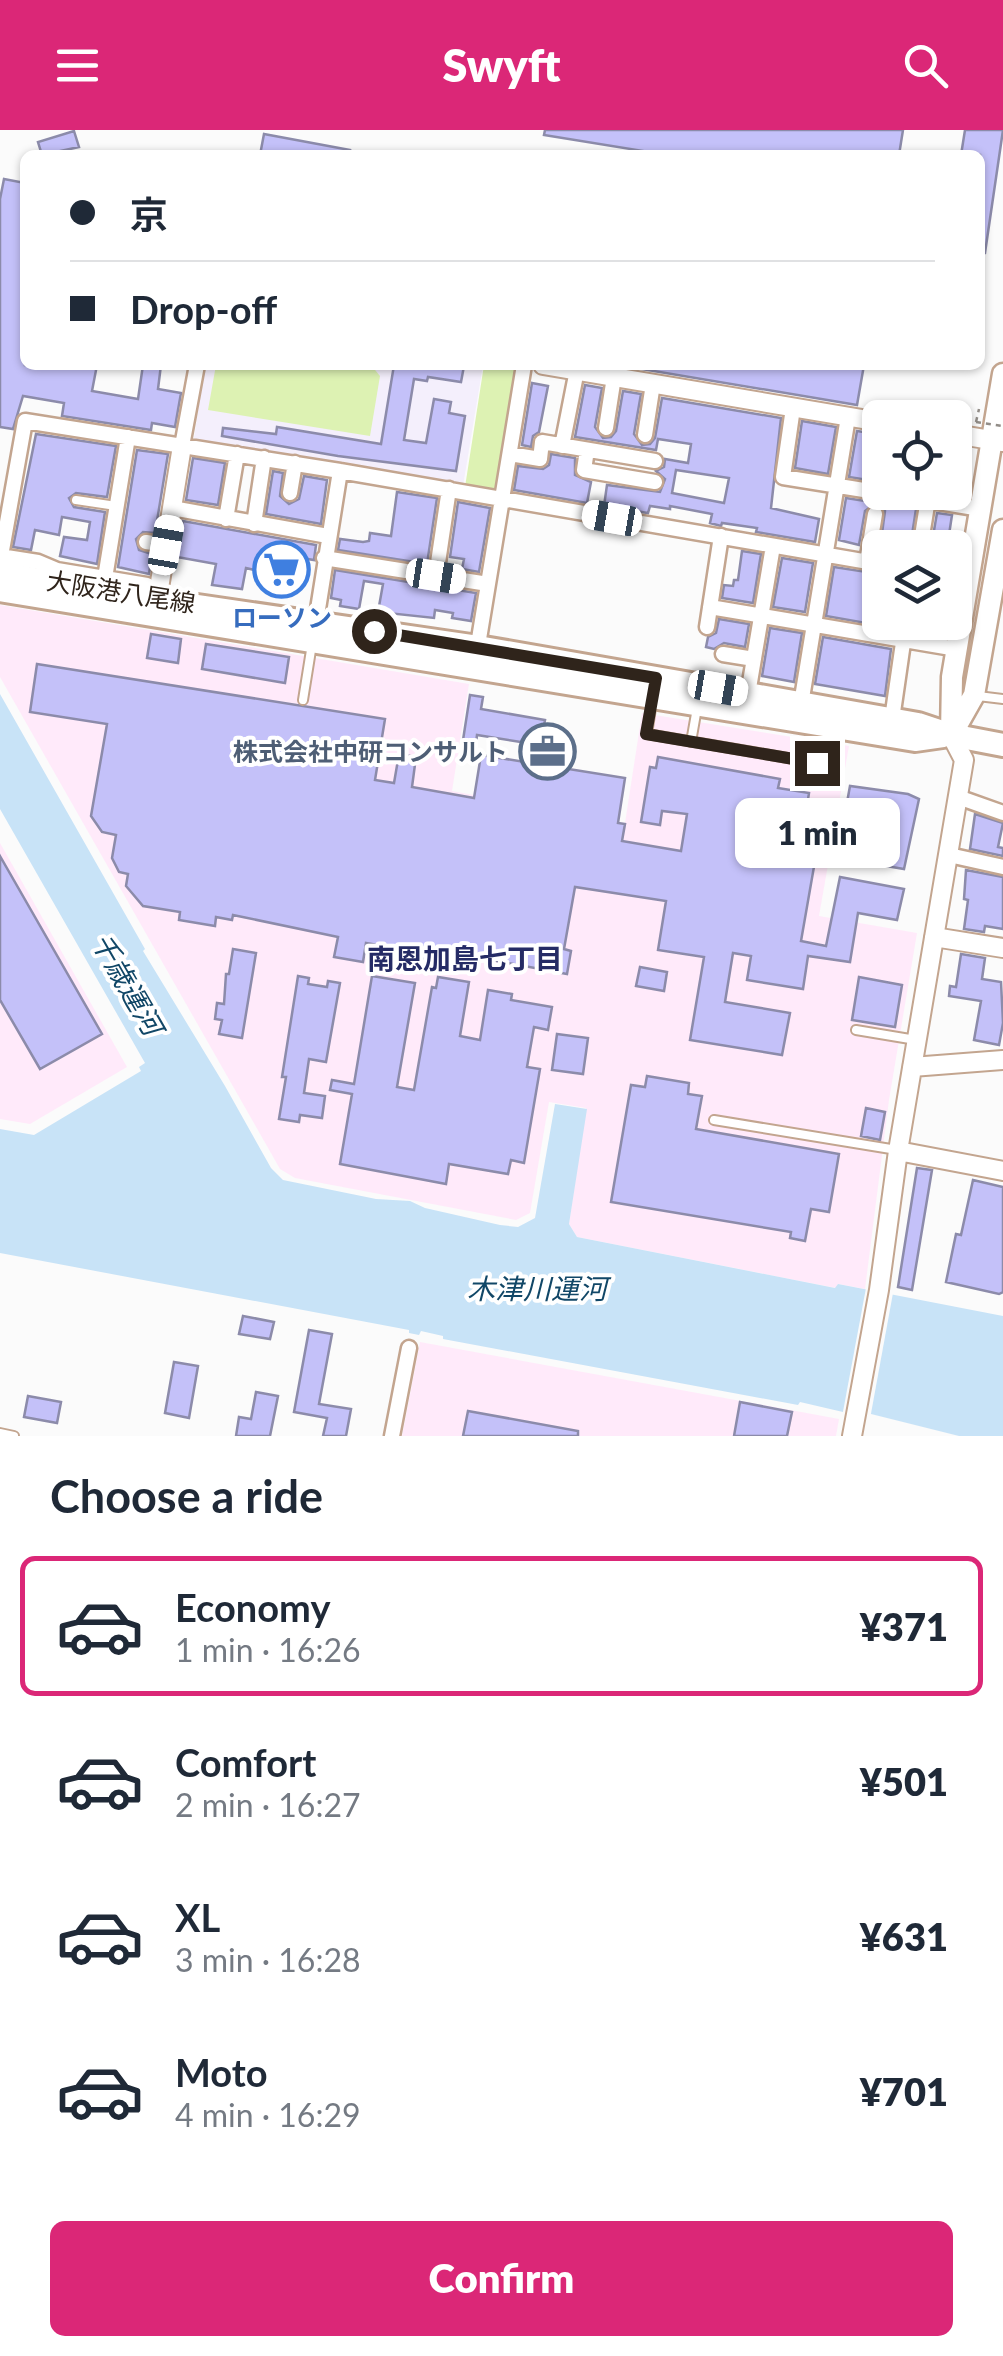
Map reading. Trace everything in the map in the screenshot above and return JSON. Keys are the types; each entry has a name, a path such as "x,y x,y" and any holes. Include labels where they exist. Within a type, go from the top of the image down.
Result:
{"main road":[{"path":"972,542 999,436 1003,374"},
{"path":"951,736 974,695 994,643 1003,530"},
{"name":"大阪港八尾線","path":"0,573 156,607"},
{"name":"大阪港八尾線","path":"0,590 156,607 654,687 748,694 918,724 951,736 1003,746"},
{"path":"951,736 957,640"},
{"name":"大阪港八尾線","path":"654,687 698,704 915,740 951,736"}],"street":[{"path":"156,607 195,370"},
{"path":"476,657 523,370"},
{"path":"562,446 577,370"},
{"path":"585,370 862,419"},
{"path":"606,428 614,377"},
{"path":"645,435 653,384"},
{"path":"793,408 783,477 862,489"},
{"path":"802,704 848,417"},
{"path":"156,607 147,585 0,556 25,420 862,561"},
{"path":"972,435 999,436"},
{"path":"106,578 128,437"},
{"path":"510,454 540,459 542,442 655,462"},
{"path":"587,450 584,470 655,482"},
{"path":"226,519 237,454"},
{"path":"254,524 264,458"},
{"path":"290,493 295,463"},
{"path":"314,631 340,471"},
{"path":"436,576 449,489"},
{"path":"972,507 981,509"},
{"path":"172,508 328,536"},
{"path":"875,514 875,530"},
{"path":"707,627 721,536"},
{"path":"146,542 166,545"},
{"path":"748,694 773,546"},
{"path":"324,558 488,584"},
{"path":"972,580 998,584"},
{"path":"710,607 814,624 862,627"},
{"path":"892,719 904,640"},
{"path":"932,640 956,649"},
{"path":"724,654 754,659"},
{"path":"853,1428 879,1290 898,1150 964,760 951,736"},
{"path":"958,797 1003,812"},
{"path":"949,855 1003,867"},
{"path":"934,937 1003,948"},
{"path":"912,1067 1003,1060"},
{"path":"898,1150 1003,1171"},
{"path":"392,1436 408,1348"}],"lane":[{"path":"76,500 117,506"},
{"path":"303,700 314,631"},
{"path":"654,687 646,734 817,763"},
{"path":"974,695 1003,700"},
{"path":"691,742 698,704"},
{"path":"856,1030 917,1040"},
{"path":"714,1120 898,1150"},
{"path":"0,1432 14,1436"}],"path":[{"path":"979,409 976,422 999,436"}],"shaded area":[{"path":"204,370 482,370 463,486 196,442"},
{"path":"0,605 469,684 452,791 625,823 642,713 849,746 819,916 917,933 889,1100 865,1289 838,1284 836,1288 577,1237 569,1224 586,1108 549,1102 530,1213 516,1220 295,1178 280,1169 0,677"},
{"path":"0,843 127,1067 30,1124 0,1119"},
{"path":"420,1342 839,1419 836,1436 402,1436"}],"green space":[{"path":"215,370 375,370 380,376 370,436 208,410"},
{"path":"483,370 516,370 495,490 465,487"}],"water":[{"name":"木津川運河","path":"0,694 143,951 271,1168 283,1180 376,1199 410,1201 425,1208 518,1227 535,1218 555,1104 587,1109 569,1224 577,1237 835,1288 838,1284 1003,1316 1003,1436 959,1436 871,1414 800,1402 798,1405 443,1339 421,1331 419,1335 0,1253 0,1129 34,1135 141,1071 139,1067 145,1063 0,809"}],"pier":[{"path":"866,1288 893,1293 870,1419 842,1417"}],"building":[{"path":"545,130 903,130 900,150 637,150 544,135"},
{"path":"965,130 1003,130 985,253 985,150 962,150"},
{"path":"74,131 79,147 40,150 38,142"},
{"path":"264,134 350,150 261,150"},
{"path":"4,179 20,182 20,370 96,370 92,391 138,399 142,370 160,370 158,389 181,393 175,427 152,423 151,430 62,416 64,403 23,396 13,429 0,427 0,199"},
{"path":"393,370 463,370 461,382 414,379 404,440 426,443 434,399 451,402 449,413 465,416 456,471 222,436 223,428 276,434 277,427 381,444"},
{"path":"648,370 863,370 857,405"},
{"path":"532,383 548,386 539,432 533,436 531,447 522,445"},
{"path":"585,385 602,388 595,427 603,438 616,431 623,391 641,394 634,434 642,445 655,438 662,398 781,418 771,508 819,519 815,542 756,532 757,528 722,523 721,526 710,523 712,514 670,506 650,506 648,513 604,506 607,485 660,492 665,479 656,471 664,467 665,459 688,463 691,444 658,439 656,450 575,437","holes":["676,470 729,478 724,503 672,493"]},
{"path":"802,421 836,427 828,474 795,468"},
{"path":"857,431 862,432 862,479 849,477"},
{"path":"36,434 116,446 107,497 76,493 69,498 74,507 105,512 97,564 60,556 64,537 87,540 90,522 62,517 59,535 35,530 31,550 13,547"},
{"path":"137,450 168,454 155,533 143,532 136,539 139,550 152,554 149,574 118,567"},
{"path":"551,454 575,458 575,475 591,482 587,503 514,490 518,466 543,469 549,465"},
{"path":"193,458 225,463 218,505 186,500"},
{"path":"273,471 283,473 280,496 289,504 299,499 304,476 327,480 321,524 266,514"},
{"path":"397,492 437,498 427,564 338,550 340,539 363,542 369,541 370,533 391,536"},
{"path":"846,498 862,501 862,510 866,510 859,545 839,540"},
{"path":"458,502 490,508 479,572 462,569 464,559 450,557"},
{"path":"916,510 913,530 882,530 885,511"},
{"path":"937,513 952,515 950,530 934,530"},
{"path":"183,521 316,545 314,560 301,558 297,580 246,568 242,589 212,585 216,564 177,557"},
{"path":"742,551 761,554 753,603 722,598 724,585 733,586 734,580 738,580"},
{"path":"782,558 813,563 805,612 773,607"},
{"path":"834,567 862,571 862,622 826,616"},
{"path":"335,570 476,593 471,621 435,610 434,618 378,612 383,584 364,581 359,609 340,606 341,600 331,598"},
{"path":"719,619 749,624 745,647 724,643 714,649 706,647 708,637 716,633"},
{"path":"770,628 802,633 794,682 762,676"},
{"path":"151,634 181,639 178,663 147,658"},
{"path":"823,637 891,649 885,696 815,684"},
{"path":"206,644 289,657 285,683 202,669"},
{"path":"37,664 385,719 375,780 394,783 399,754 416,757 412,787 474,798 481,755 625,778 618,823 625,824 622,841 681,851 687,814 662,811 660,825 641,822 650,767 656,768 658,757 780,779 778,788 809,793 807,806 814,808 813,814 844,819 850,786 908,794 919,799 904,869 839,858 842,842 819,838 801,941 826,946 840,877 904,889 897,920 858,913 850,962 808,956 803,989 747,980 751,956 733,953 725,1002 790,1013 782,1055 690,1040 704,957 658,950 666,901 575,887 564,949 571,951 567,974 448,952 446,964 417,958 418,952 366,943 363,962 334,957 338,937 233,915 232,920 216,917 215,926 179,920 180,912 143,906 126,886 128,874 119,872 112,858 116,835 102,832 91,816 107,724 30,712"},
{"name":"株式会社中研コンサルト","path":"470,695 483,697 481,709 545,720 540,745 477,735 476,743 463,740"},
{"path":"975,814 1003,823 998,847 1003,848 1003,856 970,849"},
{"path":"0,856 102,1034 40,1069 0,1000"},
{"path":"966,870 1003,877 1003,929 964,929 968,900 964,899"},
{"path":"233,949 256,953 242,1038 219,1034 222,1020 215,1019 217,1003 224,1004"},
{"path":"961,954 985,958 982,979 1001,982 1003,1023 999,1045 974,1040 981,1001 949,996 950,986 956,987"},
{"path":"640,967 667,972 664,991 636,986"},
{"path":"298,976 309,978 308,984 327,987 328,981 340,983 326,1062 309,1059 304,1093 325,1096 322,1118 300,1115 299,1122 279,1119"},
{"path":"372,976 415,983 397,1087 414,1090 432,987 436,988 438,977 469,982 460,1036 480,1040 488,990 512,994 511,1000 552,1007 548,1030 534,1027 527,1067 540,1069 524,1163 511,1160 508,1174 449,1164 446,1184 340,1164 352,1094 330,1090 332,1080 354,1084"},
{"path":"859,977 902,985 895,1027 852,1020"},
{"path":"557,1034 588,1038 583,1074 552,1070"},
{"path":"647,1076 689,1083 688,1094 702,1096 696,1129 839,1154 829,1212 811,1209 805,1241 790,1238 791,1232 611,1202 631,1085 645,1087"},
{"path":"866,1108 885,1112 880,1140 861,1136"},
{"path":"917,1168 932,1170 912,1290 898,1287"},
{"path":"973,1180 1003,1187 1003,1292 999,1294 946,1282"},
{"path":"243,1316 274,1322 270,1339 239,1334"},
{"path":"309,1330 332,1334 319,1404 351,1409 346,1436 323,1436 327,1418 294,1412"},
{"path":"174,1362 198,1366 189,1418 165,1413"},
{"path":"256,1392 278,1396 270,1436 236,1436 239,1417 251,1419"},
{"path":"28,1396 61,1402 57,1423 24,1417"},
{"path":"740,1402 792,1412 787,1436 734,1436"},
{"path":"468,1411 578,1431 578,1436 463,1436"}],"place":[{"name":"ローソン","path":"282,569"},
{"name":"株式会社中研コンサルト","path":"547,752"}],"district":[{"name":"南恩加島七丁目","path":"465,959"}],"route":[{"path":"374,631 656,678 646,734 817,763"}],"water label":[{"name":"千歳運河","path":"127,984"}]}
